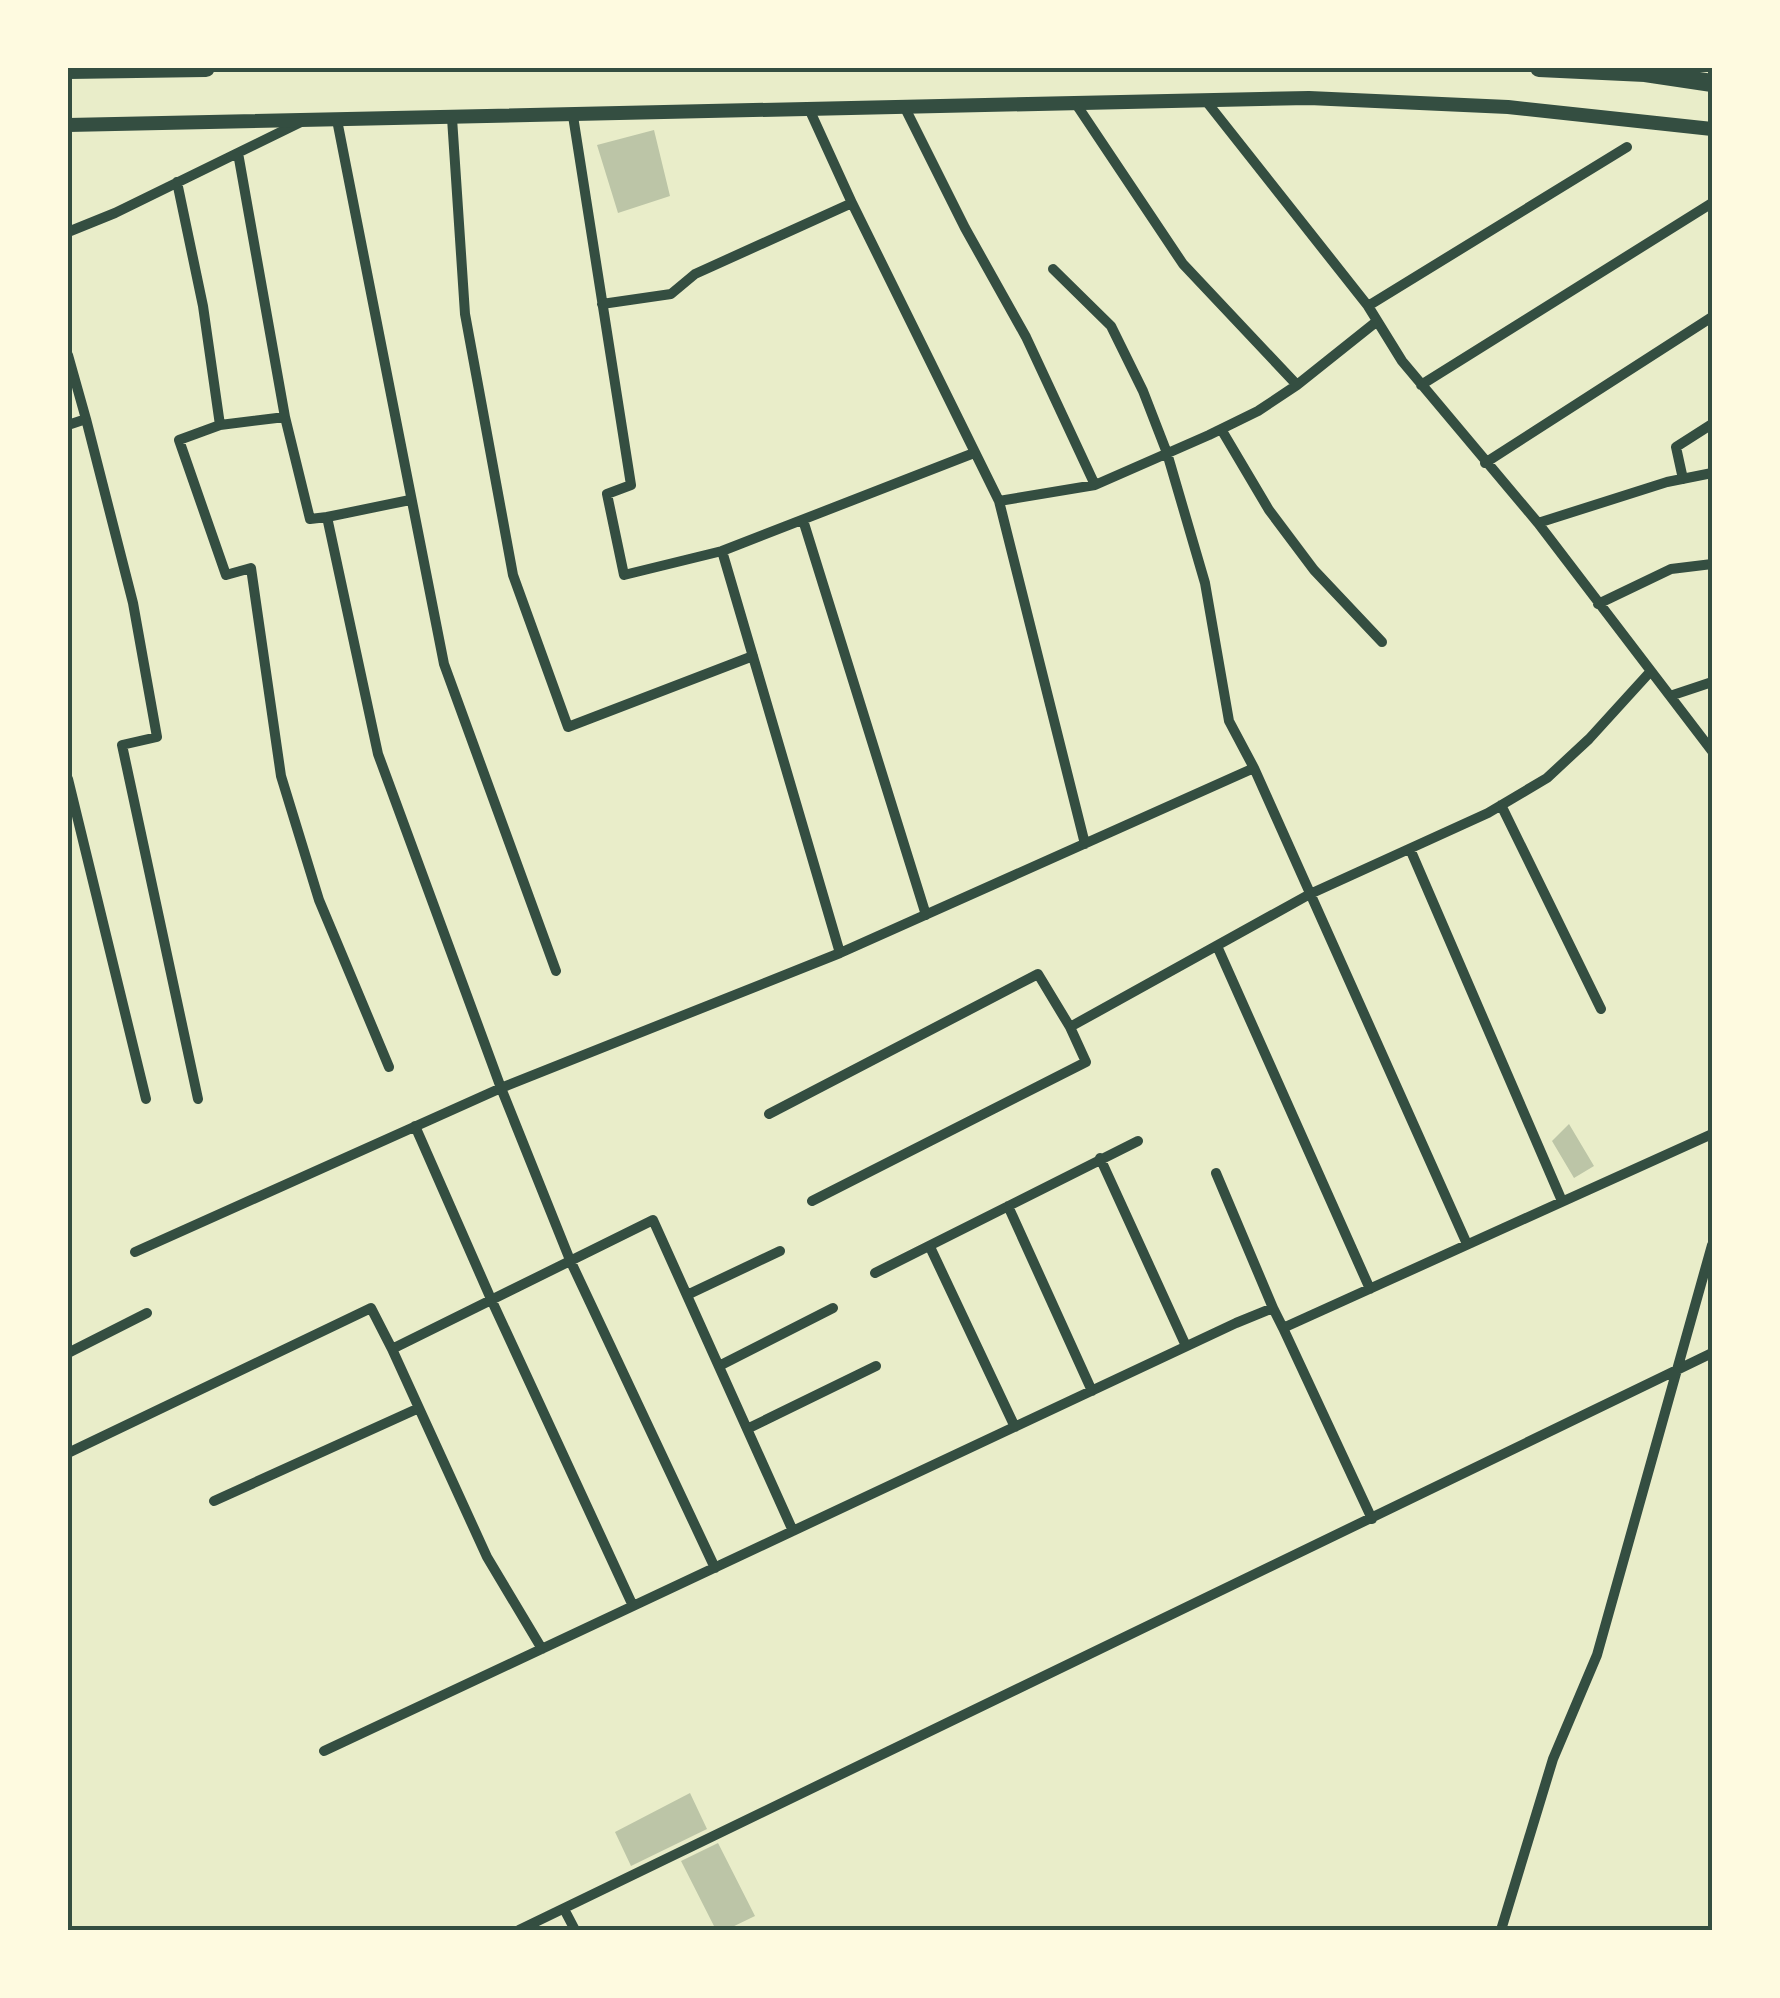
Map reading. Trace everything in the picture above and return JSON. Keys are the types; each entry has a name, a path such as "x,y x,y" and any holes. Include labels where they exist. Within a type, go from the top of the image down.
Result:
{"highway":[{"path":"68,70 206,68"},
{"path":"1539,68 1644,73 1712,83"}],"main road":[{"path":"68,126 1309,98 1508,107 1712,129"}],"street":[{"path":"1206,101 1368,306 1421,385 1538,523 1712,752"},
{"path":"1076,104 1183,264 1297,385"},
{"path":"905,108 965,228 1026,337 1095,486"},
{"path":"810,111 999,502 1085,844"},
{"path":"573,116 631,486 606,494 624,575 722,551 974,453"},
{"path":"452,118 465,314 513,575 568,726 753,656"},
{"path":"337,120 444,664 556,972"},
{"path":"68,232 304,121"},
{"path":"1368,306 1627,147"},
{"path":"238,153 284,417 310,519 410,500"},
{"path":"178,182 203,306 220,425"},
{"path":"602,304 671,294 695,274 852,203"},
{"path":"1421,385 1712,203"},
{"path":"1053,269 1112,326 1143,390 1206,582 1229,721 1254,768 1467,1244"},
{"path":"1485,463 1712,317"},
{"path":"999,502 1095,486 1221,429 1297,385 1376,322"},
{"path":"68,355 133,603 157,737 122,745 198,1098"},
{"path":"284,417 220,425 179,440 226,575 251,568 281,776 319,900 389,1067"},
{"path":"68,425 86,419"},
{"path":"1683,479 1676,448 1712,424"},
{"path":"1221,429 1269,510 1314,570 1382,642"},
{"path":"1538,523 1712,473"},
{"path":"327,517 378,754 501,1088 570,1260 715,1568"},
{"path":"803,520 926,915"},
{"path":"722,551 840,953"},
{"path":"1598,604 1672,569 1712,564"},
{"path":"1070,1027 1310,894 1501,805 1547,778 1650,672"},
{"path":"1670,696 1712,682"},
{"path":"135,1252 501,1088 840,953 1254,768"},
{"path":"68,780 146,1099"},
{"path":"1501,805 1601,1009"},
{"path":"1410,849 1562,1201"},
{"path":"1217,946 1370,1288"},
{"path":"769,1114 1038,974 1070,1027 1086,1062 812,1201"},
{"path":"415,1126 633,1606"},
{"path":"1283,1328 1712,1134"},
{"path":"875,1273 1138,1142"},
{"path":"1100,1158 1186,1346"},
{"path":"1216,1173 1273,1308 1372,1518"},
{"path":"1008,1206 1092,1391"},
{"path":"392,1348 653,1220 793,1531"},
{"path":"1500,1930 1553,1758 1597,1655 1712,1246"},
{"path":"930,1247 1015,1427"},
{"path":"687,1295 780,1251"},
{"path":"68,1454 371,1308 487,1557 542,1649"},
{"path":"719,1366 832,1308"},
{"path":"324,1752 1273,1308"},
{"path":"68,1353 147,1313"},
{"path":"519,1930 1712,1353"},
{"path":"747,1429 876,1366"},
{"path":"214,1502 419,1408"},
{"path":"564,1909 575,1930"}],"building":[{"path":"654,130 670,196 618,213 597,145"},
{"path":"1569,1124 1594,1166 1574,1178 1552,1141"},
{"path":"690,1793 707,1829 631,1866 615,1832"},
{"path":"718,1843 755,1916 726,1930 716,1930 681,1861"}]}
